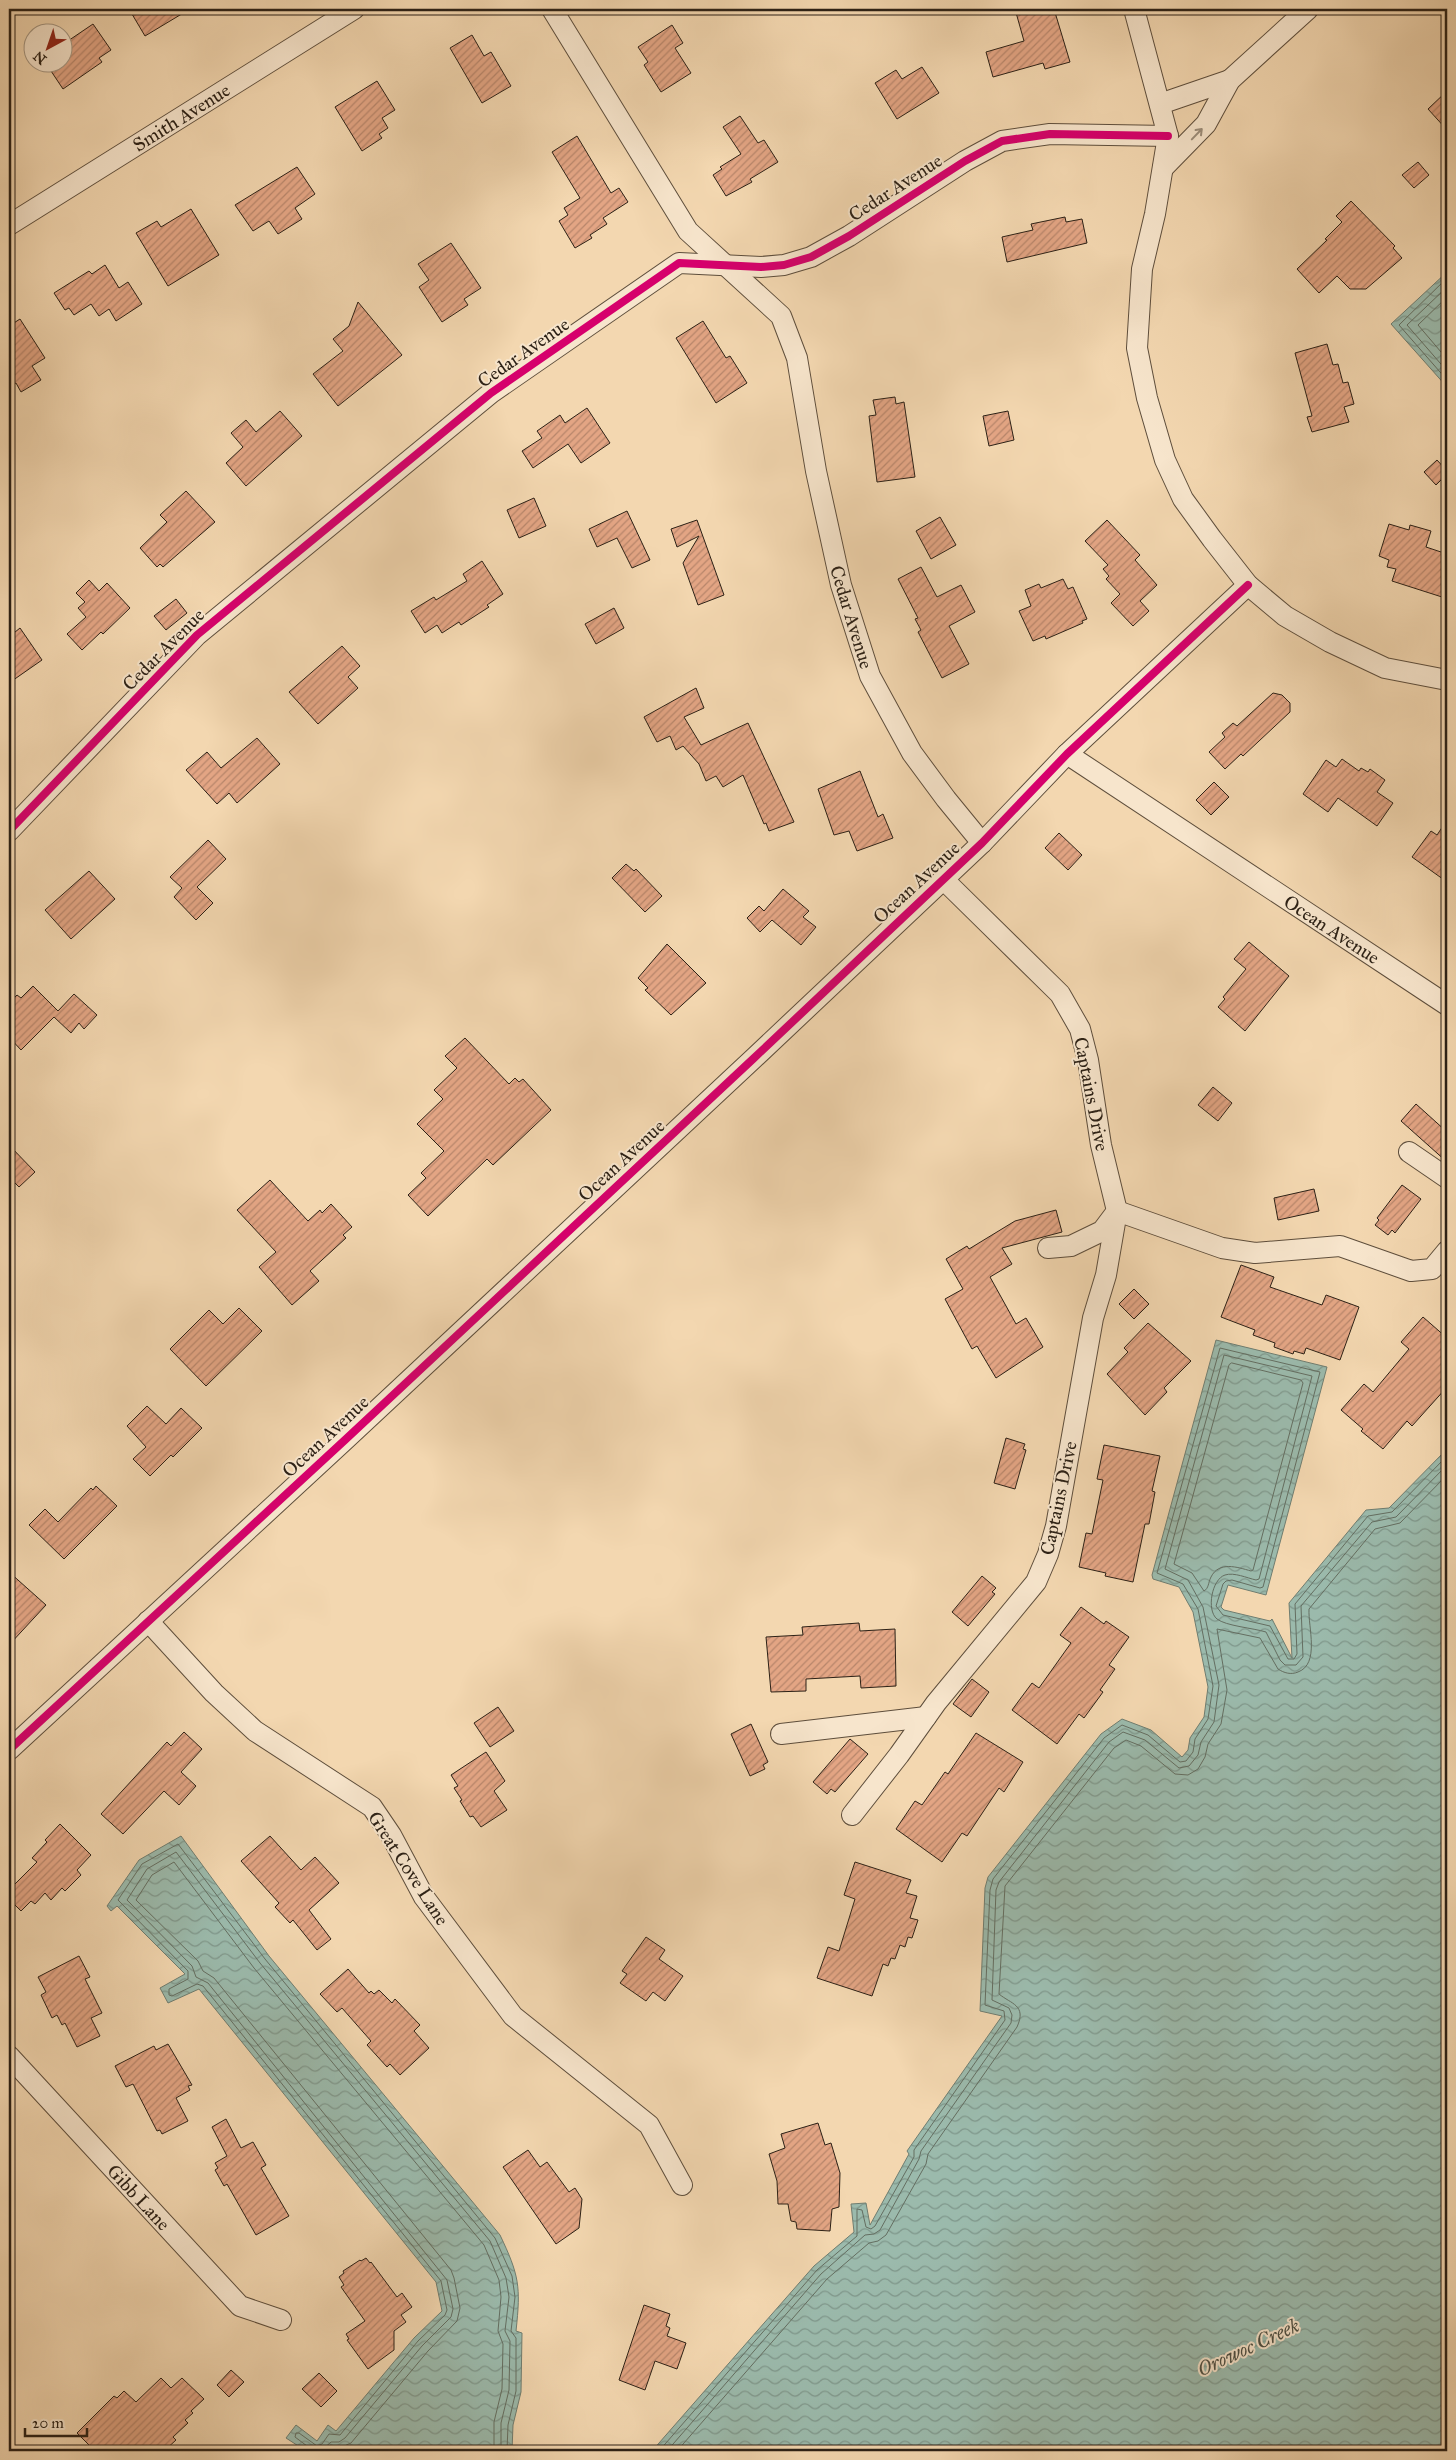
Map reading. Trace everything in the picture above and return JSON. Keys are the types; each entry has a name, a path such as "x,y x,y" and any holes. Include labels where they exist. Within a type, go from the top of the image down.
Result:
{"street":[{"name":"Smith Avenue","path":"9,225 354,9"},
{"name":"Cedar Avenue","path":"552,9 688,231 781,316 797,358 816,471 841,586 870,676 912,753 982,843"},
{"path":"1134,9 1168,136 1142,269 1137,348 1147,398 1165,460 1183,499 1248,585 1285,616 1330,642 1384,668 1447,680"},
{"path":"1163,168 1206,124 1230,80 1308,9"},
{"path":"1160,104 1230,80"},
{"name":"Cedar Avenue","path":"9,831 198,635 491,393 680,263 761,268 784,265 811,257 849,236 965,161 1002,141 1050,134 1168,136"},
{"name":"Ocean Avenue","path":"9,1750 367,1420 982,843 1067,754 1248,585"},
{"name":"Ocean Avenue","path":"1067,754 1447,1006"},
{"name":"Captains Drive","path":"852,1815 980,1648 1036,1582 1048,1554 1059,1508 1094,1318 1106,1275 1117,1211 1101,1145 1088,1060 1080,1029 1060,994 942,879"},
{"path":"1409,1152 1447,1178"},
{"path":"1048,1248 1071,1246 1102,1231 1117,1211 1222,1248 1255,1253 1340,1246 1411,1271 1432,1269 1447,1251"},
{"name":"Great Cove Lane","path":"148,1622 214,1693 255,1731 372,1807 391,1835 424,1898 513,2016 649,2125 682,2184"},
{"path":"781,1734 926,1717"},
{"name":"Gibb Lane","path":"9,2056 240,2306 281,2320"}],"water":[{"path":"1447,272 1447,387 1391,324"},
{"name":"Orowoc Creek","path":"1216,1340 1327,1367 1266,1595 1228,1585 1221,1607 1224,1610 1270,1621 1272,1619 1292,1658 1289,1603 1366,1510 1389,1508 1447,1449 1447,2451 652,2451 814,2266 854,2232 851,2204 866,2203 870,2225 909,2154 907,2151 1002,2016 980,2011 985,1888 988,1877 1101,1734 1122,1719 1151,1730 1182,1757 1188,1750 1190,1738 1204,1717 1208,1687 1193,1612 1179,1587 1153,1579 1152,1575"},
{"path":"181,1836 269,1956 500,2235 515,2271 518,2291 516,2331 522,2333 521,2392 513,2425 512,2451 306,2451 286,2438 296,2425 317,2441 328,2425 336,2431 414,2338 442,2311 436,2282 199,1989 168,2003 160,1988 185,1974 117,1906 111,1911 107,1906 139,1860"}],"building":[{"path":"129,9 190,9 145,36"},
{"path":"1015,9 1054,9 1070,62 1045,69 1043,63 993,77 986,52 1024,41"},
{"path":"93,24 111,50 99,58 102,62 63,89 52,72 72,72 72,38"},
{"path":"672,25 683,43 675,48 691,73 661,92 644,65 648,62 638,47"},
{"path":"472,35 484,56 491,52 511,86 482,103 450,48"},
{"path":"922,67 939,93 897,119 875,83 896,70 902,79"},
{"path":"377,81 395,110 382,118 388,128 379,134 382,138 362,151 335,107"},
{"path":"1447,91 1447,130 1428,109"},
{"path":"740,116 758,143 764,140 778,162 750,179 752,182 726,196 713,175 722,169 720,167 741,154 723,127"},
{"path":"577,136 611,193 619,188 628,202 603,218 607,224 590,235 592,238 575,248 559,221 568,215 564,208 580,198 552,152"},
{"path":"1418,162 1429,175 1414,188 1402,175"},
{"path":"297,167 315,194 295,208 302,219 278,234 269,221 253,231 235,205"},
{"path":"1351,201 1395,246 1393,248 1402,258 1366,289 1350,289 1337,276 1319,293 1297,269 1327,240 1325,239 1342,222 1336,216"},
{"path":"191,209 219,255 168,286 136,233 157,221 161,227"},
{"path":"1065,217 1066,222 1082,219 1087,243 1007,262 1002,237 1033,230 1031,224"},
{"path":"451,243 481,288 464,299 468,305 442,322 419,287 429,280 418,264"},
{"path":"105,265 119,288 128,282 142,304 116,321 109,309 99,316 91,304 74,315 69,308 65,310 54,293 89,271 92,274"},
{"path":"358,302 402,355 338,406 313,374 343,351 333,339 349,326"},
{"path":"20,319 45,358 32,366 41,380 21,392 16,383 9,387 9,326"},
{"path":"703,321 726,358 730,356 747,383 716,403 676,338"},
{"path":"1327,344 1333,365 1338,364 1343,383 1348,382 1354,404 1344,407 1349,422 1312,432 1307,417 1312,416 1295,353"},
{"path":"895,397 896,404 904,402 915,477 877,482 869,416 876,415 873,400"},
{"path":"587,408 610,443 581,463 568,444 533,468 522,451 542,438 537,431 560,415 565,423"},
{"path":"280,411 302,436 246,486 226,463 243,447 231,433 246,420 256,432"},
{"path":"1008,411 1014,440 989,446 983,416"},
{"path":"1437,460 1447,471 1447,474 1436,485 1424,472"},
{"path":"186,491 215,522 163,567 160,564 157,567 140,548 167,522 160,515"},
{"path":"534,498 546,526 519,538 507,510"},
{"path":"627,511 650,560 632,568 617,538 597,547 589,529"},
{"path":"940,517 956,545 931,559 916,531"},
{"path":"697,520 724,595 698,605 683,563 699,536 677,547 671,529"},
{"path":"1107,520 1140,555 1135,560 1157,585 1140,601 1149,611 1133,626 1111,603 1120,594 1106,579 1109,576 1103,569 1108,565 1085,541"},
{"path":"1389,524 1409,530 1410,525 1431,531 1426,547 1447,554 1447,580 1442,597 1392,581 1396,569 1387,567 1389,560 1379,556"},
{"path":"482,561 503,594 487,605 489,607 461,625 459,622 442,633 437,625 425,633 411,611 434,597 436,600 467,581 463,574"},
{"path":"921,567 937,597 961,585 975,612 949,626 969,664 942,678 918,632 921,630 915,619 918,618 898,579"},
{"path":"1063,579 1068,589 1073,587 1087,619 1082,621 1083,623 1046,639 1045,636 1033,641 1019,611 1031,606 1025,590 1039,584 1041,588"},
{"path":"89,580 99,591 107,583 130,608 103,634 101,632 82,650 67,634 86,617 78,608 85,602 76,593"},
{"path":"176,599 187,613 166,630 154,616"},
{"path":"614,608 624,628 596,644 585,624"},
{"path":"20,628 42,660 9,683 9,637"},
{"path":"342,646 360,666 348,677 358,688 318,724 289,692"},
{"path":"696,688 704,708 684,717 701,745 748,723 794,822 769,831 766,823 764,824 743,775 723,787 716,776 706,781 699,764 683,746 676,750 670,736 657,742 644,717"},
{"path":"1273,693 1282,695 1290,703 1290,712 1243,756 1241,754 1225,769 1209,752 1225,737 1222,733 1233,723 1237,726"},
{"path":"257,738 280,764 237,803 229,793 217,804 186,770 207,752 221,768"},
{"path":"1342,759 1359,771 1361,768 1368,772 1370,769 1385,780 1377,792 1393,803 1377,826 1338,798 1328,812 1303,794 1326,760 1336,767"},
{"path":"860,771 878,817 883,814 893,838 857,851 849,831 834,835 818,789"},
{"path":"1214,782 1229,797 1211,815 1196,800"},
{"path":"1447,820 1447,882 1412,857 1431,831 1437,835"},
{"path":"1059,833 1082,855 1068,870 1045,848"},
{"path":"208,840 226,859 197,887 213,903 196,920 174,897 182,888 170,877"},
{"path":"626,864 634,871 636,869 662,896 645,912 612,878"},
{"path":"89,871 115,899 71,939 45,910"},
{"path":"783,889 809,911 803,917 816,927 801,945 772,920 760,932 747,918 759,906 764,911"},
{"path":"1249,942 1289,976 1245,1031 1218,1007 1225,999 1223,997 1246,969 1234,959"},
{"path":"667,944 706,983 671,1015 645,990 648,988 638,978"},
{"path":"33,986 58,1011 74,994 97,1015 84,1029 79,1023 71,1033 54,1017 21,1050 9,1037 9,1003 17,995 21,998"},
{"path":"465,1038 509,1084 515,1078 519,1082 523,1079 551,1110 493,1165 487,1159 428,1216 408,1195 426,1178 421,1173 444,1151 417,1124 443,1099 434,1090 457,1068 445,1056"},
{"path":"1213,1087 1232,1103 1218,1121 1198,1105"},
{"path":"1416,1104 1447,1132 1447,1162 1401,1121"},
{"path":"9,1145 35,1172 19,1187 9,1177"},
{"path":"270,1180 308,1221 320,1210 322,1213 331,1204 352,1227 343,1235 346,1238 310,1271 319,1281 292,1305 259,1267 276,1252 237,1210"},
{"path":"1402,1185 1421,1199 1395,1233 1392,1230 1388,1235 1375,1225 1379,1220 1377,1218"},
{"path":"1314,1189 1319,1211 1278,1220 1274,1198"},
{"path":"1056,1210 1062,1232 1002,1248 1012,1264 990,1277 1016,1324 1026,1318 1043,1347 996,1378 977,1346 972,1349 945,1299 963,1289 946,1259 967,1246 969,1249 1015,1221"},
{"path":"1241,1265 1274,1277 1270,1287 1322,1305 1326,1295 1359,1307 1340,1360 1306,1348 1304,1354 1294,1351 1293,1354 1274,1347 1275,1343 1253,1335 1255,1330 1221,1317"},
{"path":"1134,1289 1149,1304 1134,1319 1119,1304"},
{"path":"239,1308 262,1331 206,1386 170,1349 209,1310 223,1324"},
{"path":"1423,1317 1447,1338 1447,1387 1412,1426 1407,1421 1383,1449 1361,1431 1363,1429 1341,1410 1364,1384 1373,1392 1409,1349 1401,1342"},
{"path":"1148,1323 1191,1361 1164,1388 1167,1392 1145,1415 1107,1374 1128,1352 1124,1348"},
{"path":"147,1406 166,1424 181,1408 202,1428 173,1457 171,1455 150,1476 133,1459 146,1447 127,1426"},
{"path":"1006,1438 1025,1444 1023,1449 1026,1450 1015,1489 994,1483"},
{"path":"1104,1445 1160,1456 1152,1491 1155,1492 1149,1524 1145,1524 1133,1582 1105,1576 1106,1573 1079,1567 1086,1533 1092,1534 1103,1480 1097,1479"},
{"path":"96,1486 117,1506 64,1559 29,1525 45,1509 58,1522 91,1488 93,1490"},
{"path":"9,1572 46,1605 9,1645"},
{"path":"982,1576 996,1588 992,1592 995,1594 968,1626 952,1612"},
{"path":"1081,1607 1104,1624 1106,1621 1129,1637 1109,1665 1115,1669 1100,1690 1103,1692 1084,1718 1079,1714 1057,1744 1012,1710 1032,1683 1039,1688 1071,1643 1060,1635"},
{"path":"859,1623 860,1631 895,1629 896,1686 861,1688 860,1676 806,1679 806,1691 771,1692 766,1637 803,1635 802,1627"},
{"path":"972,1679 989,1692 971,1717 953,1704"},
{"path":"498,1707 514,1731 490,1747 474,1723"},
{"path":"751,1724 768,1762 763,1765 765,1769 750,1776 731,1734"},
{"path":"184,1732 202,1749 181,1772 196,1786 179,1805 164,1791 123,1834 101,1814 167,1742 171,1746"},
{"path":"976,1733 1023,1762 1004,1792 999,1788 967,1836 962,1833 942,1862 896,1829 915,1801 922,1805 945,1772 948,1774"},
{"path":"850,1739 868,1754 835,1792 831,1789 827,1794 813,1782"},
{"path":"486,1752 505,1781 494,1791 507,1810 481,1827 473,1816 470,1817 460,1801 462,1800 454,1788 458,1786 451,1775"},
{"path":"60,1824 91,1855 77,1870 81,1875 65,1891 62,1888 51,1900 45,1893 35,1904 31,1901 21,1911 9,1899 9,1890 37,1862 32,1858"},
{"path":"270,1836 301,1870 315,1857 339,1883 309,1910 331,1939 317,1950 293,1920 290,1923 275,1907 279,1903 241,1861"},
{"path":"855,1862 911,1880 906,1893 917,1896 910,1918 918,1920 912,1938 908,1937 905,1947 900,1945 895,1959 891,1958 888,1966 883,1964 872,1996 817,1978 828,1947 839,1951 855,1899 844,1895"},
{"path":"646,1937 665,1950 659,1959 683,1976 665,2001 653,1992 646,2001 620,1983 627,1974 622,1971"},
{"path":"79,1956 90,1977 85,1979 102,2013 91,2018 100,2036 77,2047 65,2023 62,2025 57,2015 52,2018 41,1995 46,1992 38,1977"},
{"path":"348,1969 369,1993 371,1991 374,1994 379,1990 392,2003 395,1999 420,2025 414,2031 429,2048 400,2075 390,2064 387,2067 367,2045 371,2041 342,2008 337,2012 320,1994"},
{"path":"168,2044 192,2085 188,2086 190,2090 176,2098 188,2121 162,2134 160,2130 157,2131 133,2084 126,2087 115,2066 154,2046 156,2050"},
{"path":"226,2119 241,2148 253,2142 266,2165 261,2168 289,2216 256,2235 227,2184 224,2186 215,2170 218,2168 215,2163 227,2156 212,2127"},
{"path":"818,2123 825,2145 831,2143 840,2173 839,2207 832,2209 830,2231 797,2229 796,2222 791,2221 788,2204 778,2204 777,2181 769,2154 785,2148 781,2134"},
{"path":"528,2150 540,2167 547,2162 569,2192 575,2188 582,2199 579,2228 556,2244 503,2167"},
{"path":"366,2258 397,2297 402,2293 412,2307 401,2315 406,2322 394,2331 394,2350 368,2369 347,2340 349,2339 346,2334 365,2321 341,2287 344,2285 339,2277 344,2273 343,2271"},
{"path":"644,2305 670,2314 666,2326 670,2328 667,2336 686,2343 677,2369 655,2361 645,2390 619,2380"},
{"path":"231,2370 244,2382 229,2397 217,2385"},
{"path":"319,2373 337,2391 321,2407 302,2389"},
{"path":"161,2378 171,2388 182,2378 204,2399 191,2411 193,2413 185,2420 188,2423 173,2437 176,2440 164,2451 95,2451 77,2433 114,2396 117,2398 124,2391 136,2402"}],"cycle path":[{"path":"9,831 197,635 491,393 679,263 761,267 784,265 811,257 849,236 965,161 1002,141 1050,134 1168,136"},
{"path":"9,1750 753,1059 982,843 1067,754 1248,585"}]}
